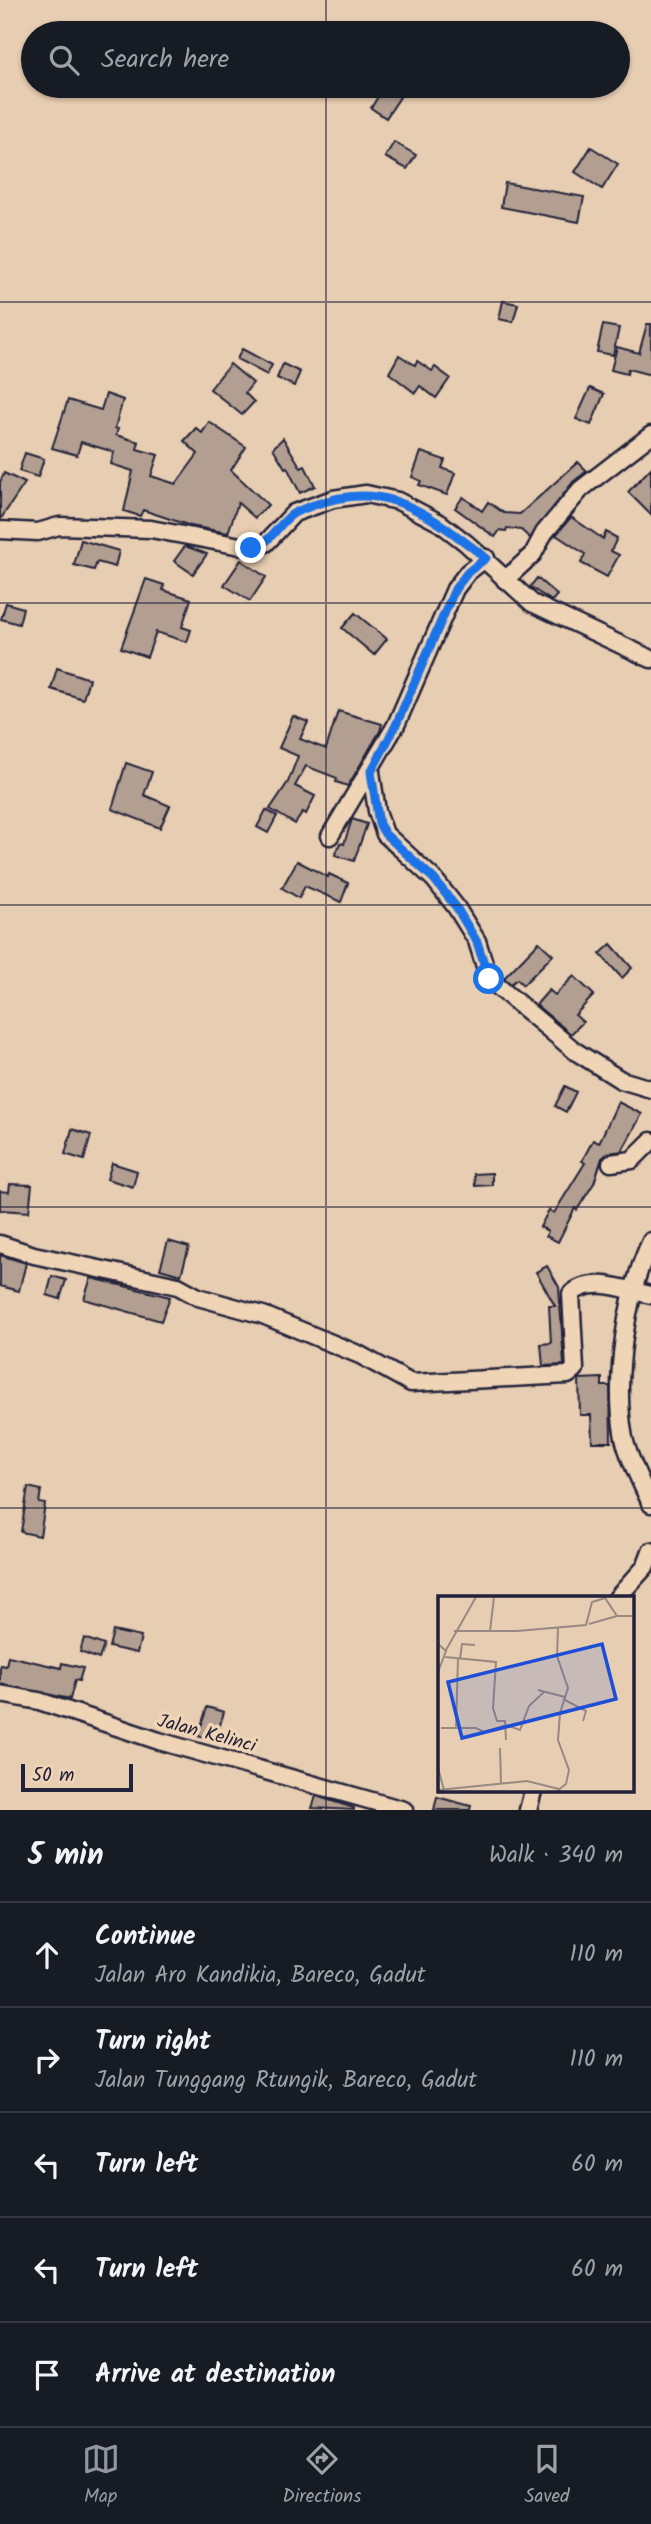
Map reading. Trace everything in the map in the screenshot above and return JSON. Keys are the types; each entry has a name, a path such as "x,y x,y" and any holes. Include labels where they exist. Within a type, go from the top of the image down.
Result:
{"street":[{"path":"505,580 534,554 544,533 581,489 651,435"},
{"path":"0,530 38,532 59,526 151,529 251,548 266,543 293,513 349,495 366,494 398,501 440,523 486,558 505,580 532,603 651,659"},
{"path":"330,836 371,772 396,725 455,589 468,572 486,558"},
{"path":"371,772 379,824 385,834 434,879 456,907 477,942 489,979 575,1051 621,1080 651,1090"},
{"path":"611,1163 632,1160 651,1141"},
{"path":"651,1241 633,1291 622,1378 625,1442 651,1504"},
{"path":"0,1244 34,1255 178,1286 198,1297 263,1315 360,1354 411,1383 568,1375 575,1369 571,1294 578,1288 601,1284 651,1294"},
{"path":"619,1596 645,1567 651,1551"},
{"name":"Jalan Kelinci","path":"0,1694 39,1701 159,1741 382,1807 404,1810"},
{"path":"528,1810 533,1792"}],"building":[{"path":"377,98 399,98 386,118 371,108"},
{"path":"394,142 416,155 407,169 385,157"},
{"path":"591,147 618,164 602,189 575,172"},
{"path":"505,183 584,197 579,222 501,207"},
{"path":"503,301 518,304 513,322 499,319"},
{"path":"647,324 651,324 651,375 628,369 627,374 611,370 617,347 639,353"},
{"path":"603,325 619,328 613,355 597,352"},
{"path":"242,349 272,365 267,375 237,359"},
{"path":"399,355 415,365 417,361 432,371 435,367 450,378 436,398 420,386 415,393 389,373"},
{"path":"230,364 253,383 245,393 254,402 242,415 210,389"},
{"path":"283,364 300,372 294,386 277,378"},
{"path":"590,388 604,394 591,425 576,419"},
{"path":"106,394 123,400 115,428 118,429 116,435 139,442 137,449 158,455 151,476 176,484 198,454 184,441 196,428 202,433 209,422 246,447 231,470 268,505 255,518 238,503 228,533 191,526 143,510 140,516 124,511 133,471 111,464 114,452 81,442 77,455 52,448 68,400 101,410"},
{"path":"283,438 301,468 305,466 315,486 300,493 287,467 285,468 273,448"},
{"path":"421,452 445,460 442,468 455,473 447,495 419,485 421,481 412,477"},
{"path":"25,453 44,459 38,477 19,471"},
{"path":"578,462 587,471 573,482 530,538 521,530 507,528 506,531 500,530 495,537 455,508 463,497 482,511 488,502 504,513 520,514"},
{"path":"651,468 651,515 628,492"},
{"path":"4,473 25,483 0,520 0,482"},
{"path":"571,517 603,539 606,532 617,538 611,551 619,555 607,577 581,563 585,554 556,535"},
{"path":"81,540 119,551 115,567 97,562 94,570 74,565"},
{"path":"185,546 207,554 193,574 174,561"},
{"path":"241,560 266,577 250,601 224,585"},
{"path":"537,578 557,595 552,601 530,587"},
{"path":"146,579 164,585 163,590 191,599 182,627 191,630 187,642 156,632 147,657 121,648"},
{"path":"6,603 23,608 19,624 1,619"},
{"path":"355,613 387,639 374,655 342,628"},
{"path":"57,668 89,679 83,699 51,689"},
{"path":"338,711 382,724 380,731 348,786 336,782 337,778 306,766 295,786 315,796 306,814 303,812 295,824 270,809 288,782 298,756 279,748 293,716 308,722 300,739 326,749"},
{"path":"126,763 152,772 144,795 170,806 160,828 112,809"},
{"path":"266,810 277,816 268,833 257,827"},
{"path":"352,819 367,824 354,861 335,855 340,843 344,844"},
{"path":"297,861 328,877 329,874 348,883 341,902 305,886 299,898 282,888"},
{"path":"539,942 553,955 523,985 517,979 511,984 504,978"},
{"path":"611,944 632,968 622,978 600,954"},
{"path":"574,976 594,995 575,1015 583,1022 571,1034 536,1005 549,990 555,995"},
{"path":"565,1086 576,1092 566,1112 555,1106"},
{"path":"618,1102 642,1114 622,1151 609,1153 602,1158 594,1183 577,1210 575,1208 558,1242 546,1236 548,1231 540,1227 549,1210 554,1213 585,1163 582,1161 593,1140 599,1143"},
{"path":"72,1129 91,1135 84,1160 65,1154"},
{"path":"112,1163 137,1171 133,1187 107,1179"},
{"path":"492,1173 492,1185 475,1186 474,1174"},
{"path":"10,1184 32,1185 29,1212 0,1210 0,1191 9,1192"},
{"path":"168,1241 189,1247 181,1275 160,1269"},
{"path":"0,1255 26,1263 19,1291 0,1286"},
{"path":"547,1266 559,1287 564,1365 543,1366 541,1344 551,1343 549,1306 555,1306 536,1272"},
{"path":"52,1276 66,1280 60,1299 47,1295"},
{"path":"91,1278 170,1297 161,1321 84,1299"},
{"path":"602,1378 602,1386 610,1386 611,1442 592,1442 591,1415 580,1415 579,1379"},
{"path":"28,1487 41,1490 39,1503 45,1504 40,1536 21,1532"},
{"path":"113,1631 141,1637 137,1653 109,1647"},
{"path":"84,1638 104,1645 99,1659 80,1652"},
{"path":"8,1656 61,1668 62,1663 83,1668 79,1681 75,1680 70,1699 0,1684 0,1665 6,1666"},
{"path":"207,1707 224,1712 215,1741 198,1736"},
{"path":"316,1796 354,1808 354,1810 312,1808"},
{"path":"437,1797 471,1806 470,1810 434,1810"}],"route":[{"path":"251,548 266,543 293,513 333,499 366,494 398,501 418,511 440,523 486,558 468,572 455,589 396,725 371,772 379,824 392,842 434,879 456,907 477,942 489,979"}]}
